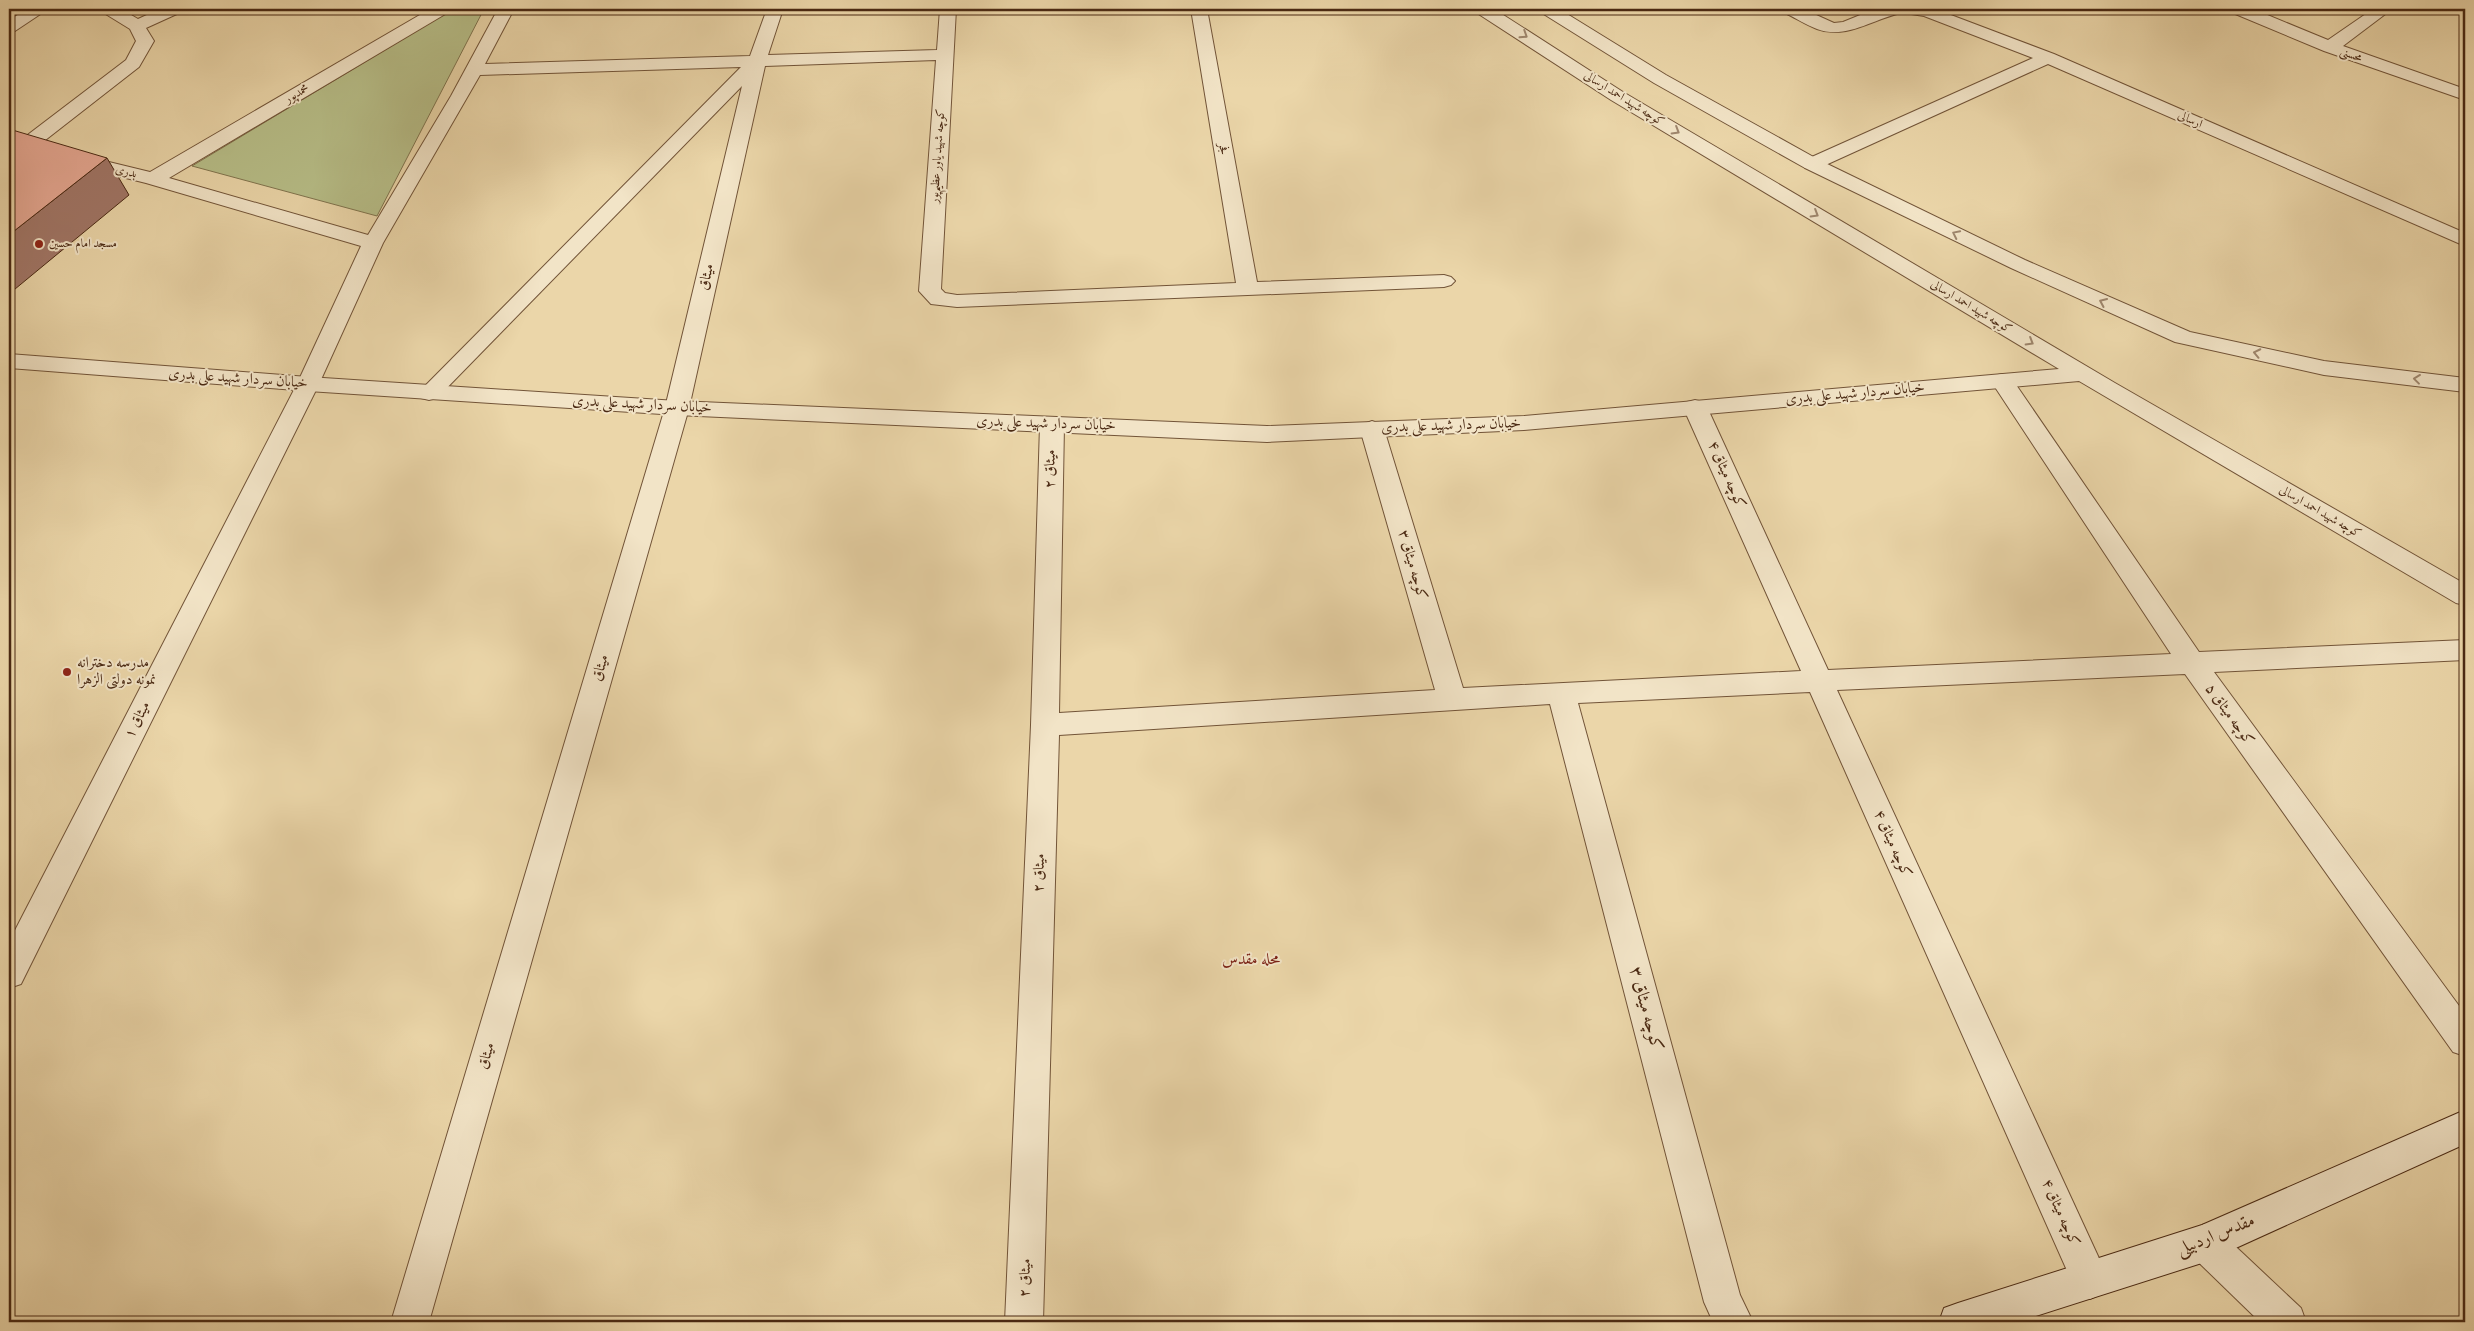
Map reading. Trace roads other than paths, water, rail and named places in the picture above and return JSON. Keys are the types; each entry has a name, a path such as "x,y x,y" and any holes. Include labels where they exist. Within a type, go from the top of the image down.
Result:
{"street":[{"path":"9,28 40,9"},
{"path":"110,9 138,26 172,9"},
{"name":"محمدپور","path":"153,179 442,9"},
{"path":"308,384 373,243 474,70 506,9"},
{"name":"میثاق","path":"410,1322 677,408 757,61 775,9"},
{"name":"کوچه شهید یاور عظیم‌پور","path":"948,9 930,291 939,300 957,301 1248,289"},
{"name":"فجر","path":"1199,9 1248,289"},
{"path":"1548,9 1660,79 1812,164 2018,264 2183,337 2324,368 2465,385"},
{"path":"1791,9 1833,28 1844,27 1884,10 1895,9"},
{"name":"ارسالی","path":"1911,9 1928,12 2048,58 2465,240"},
{"name":"محسنی","path":"2239,9 2330,47 2465,95"},
{"path":"2330,47 2384,9"},
{"name":"کوچه شهید احمد ارسالی","path":"1496,12 1617,96 2083,374 2465,596"},
{"name":"بدری","path":"16,150 133,62 145,41 138,26"},
{"path":"474,70 944,55"},
{"path":"1812,164 2048,58"},
{"path":"429,392 757,61"},
{"name":"بدری","path":"16,150 153,179 373,243"},
{"path":"1248,289 1444,281"},
{"name":"خیابان سردار شهید علی بدری","path":"9,361 308,384 677,408 1267,434 1524,423 2083,374"},
{"name":"کوچه میثاق ۵","path":"2002,381 2192,663 2465,1041"},
{"name":"میثاق ۱","path":"9,974 308,384"},
{"name":"کوچه میثاق ۴","path":"1695,408 2090,1280"},
{"name":"میثاق ۲","path":"1024,1322 1045,725 1052,424"},
{"name":"کوچه میثاق ۳","path":"1372,429 1452,700"},
{"path":"1045,725 1561,693 2465,650"},
{"name":"کوچه میثاق ۳","path":"1561,693 1723,1302 1734,1322"},
{"name":"مقدس اردبیلی","path":"1958,1322 2205,1243 2465,1127"},
{"path":"2205,1243 2286,1322"}],"place":[{"name":"مسجد امام حسین","path":"39,244"},
{"name":"مدرسه دخترانه نمونه دولتی الزهرا","path":"67,672"}],"district":[{"name":"محله مقدس","path":"1251,960"}]}
